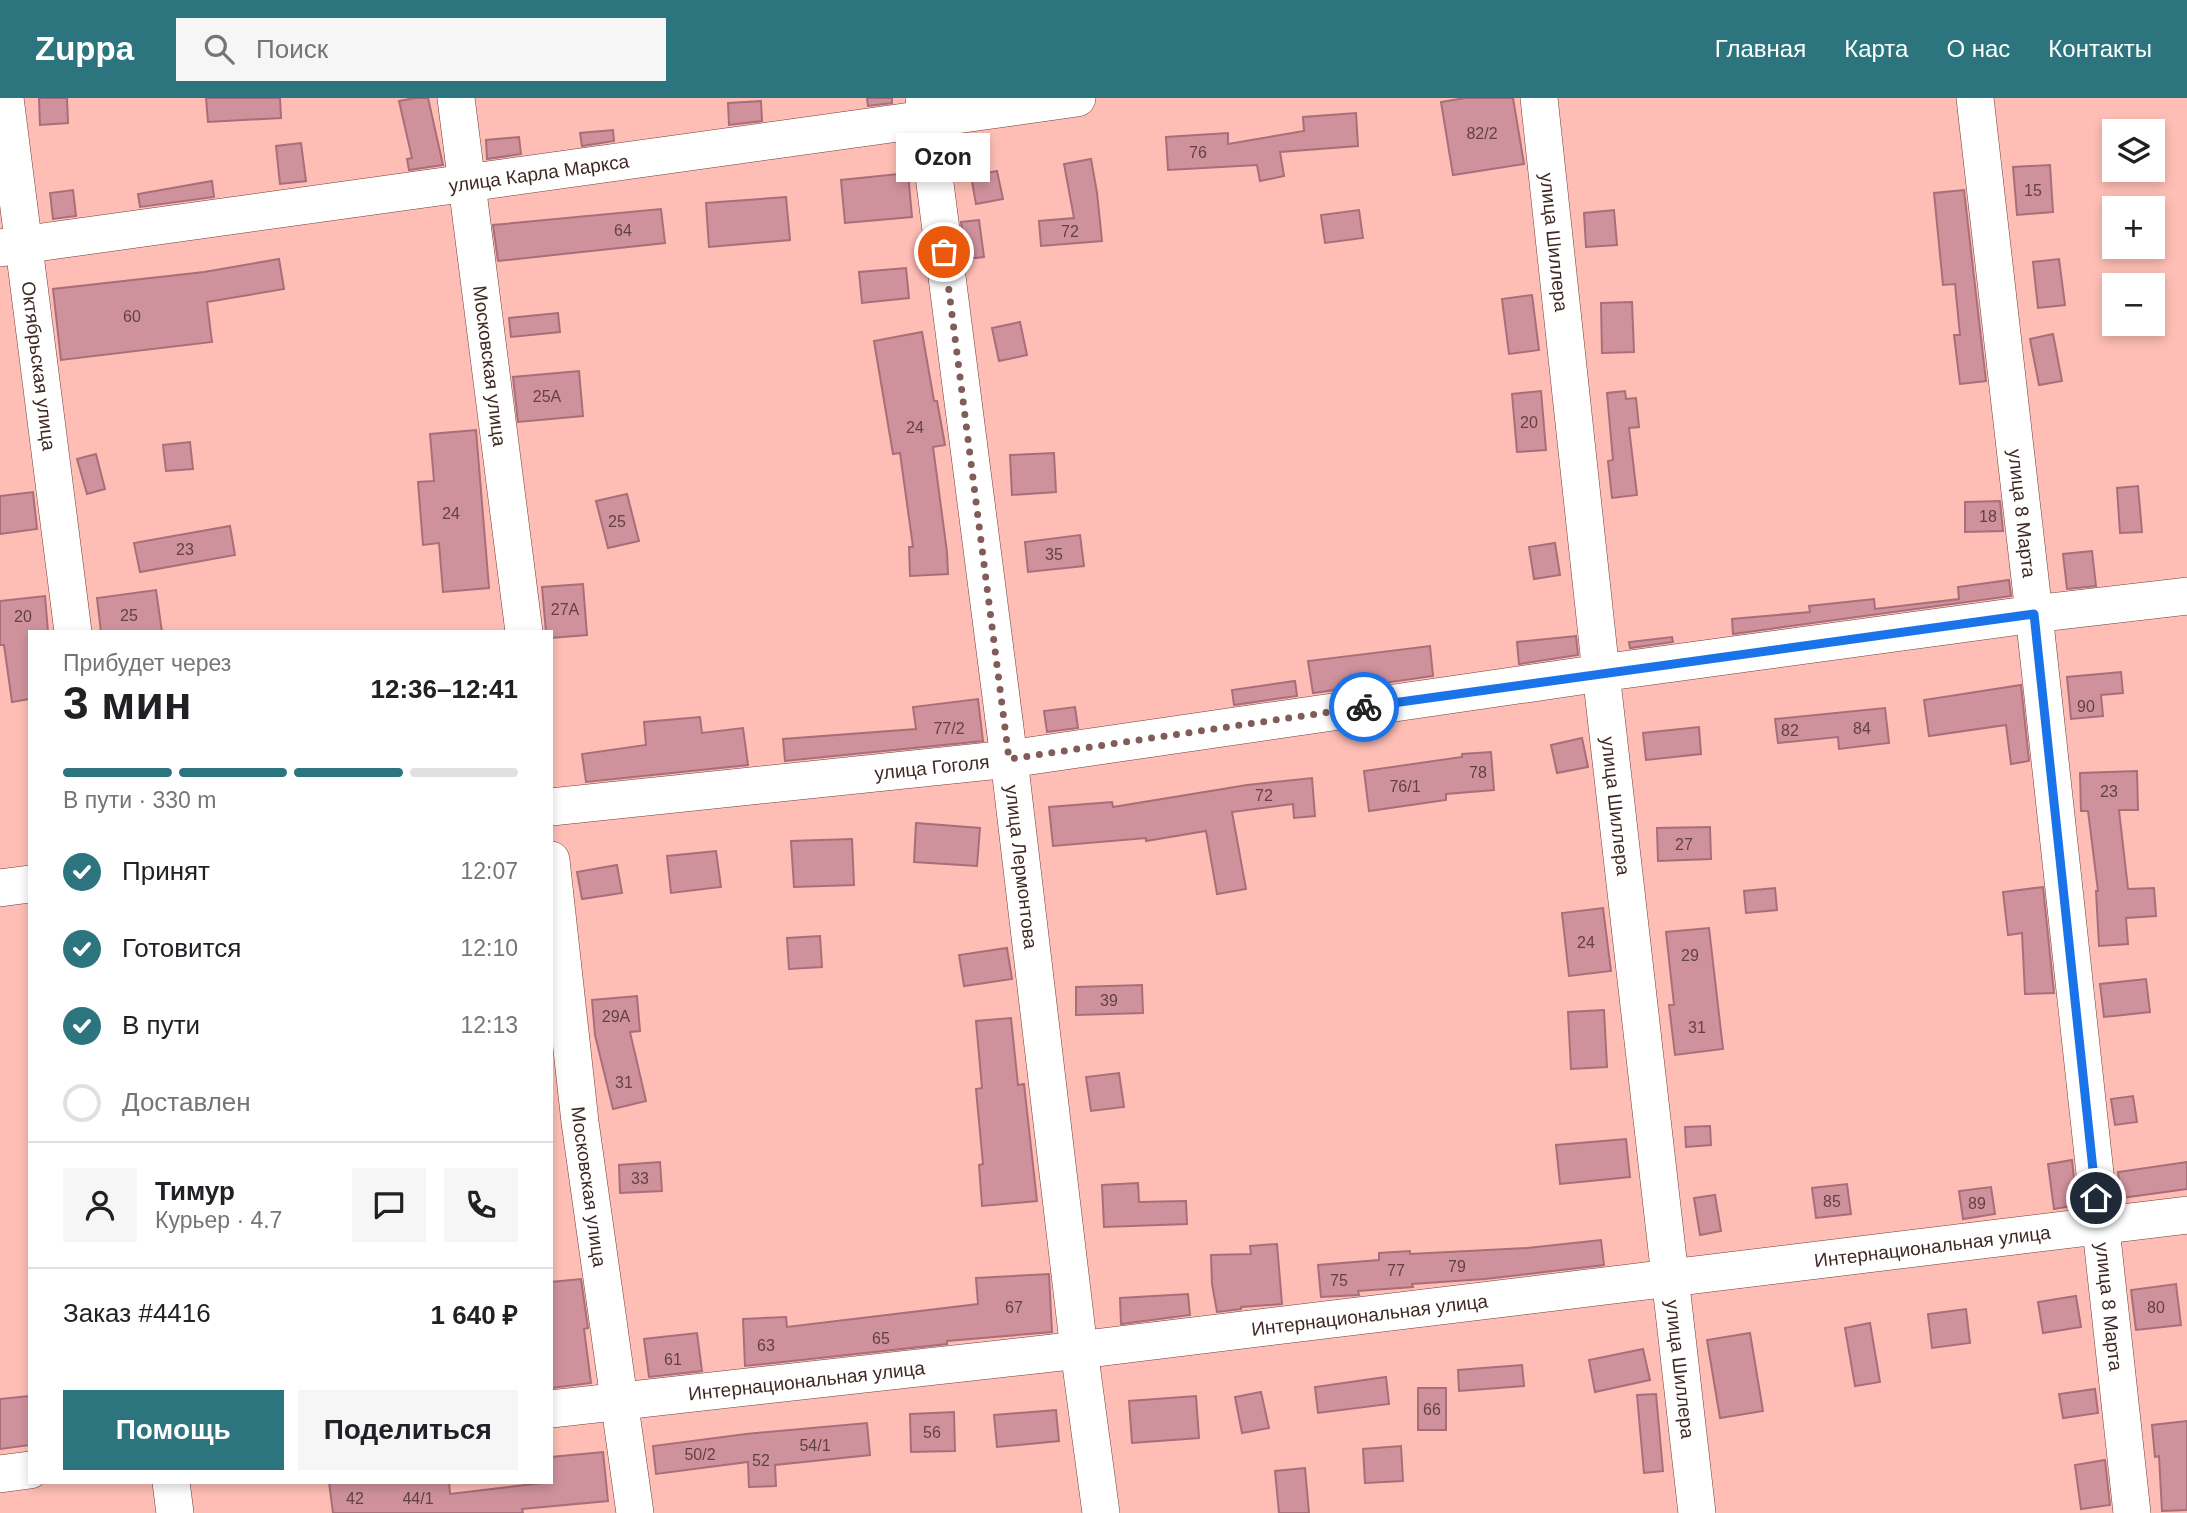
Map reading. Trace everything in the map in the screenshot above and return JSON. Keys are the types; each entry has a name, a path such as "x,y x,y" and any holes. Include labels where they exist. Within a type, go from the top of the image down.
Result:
{"street":[{"name":"Октябрьская улица","path":"5,98 11,246 73,630"},
{"name":"Московская улица","path":"456,98 524,630"},
{"name":"улица Карла Маркса","path":"11,246 467,183 925,109 1077,98"},
{"name":"улица Шиллера","path":"1539,98 1601,673 1698,1513"},
{"name":"улица 8 Марта","path":"1975,98 2132,1513"},
{"name":"улица Лермонтова","path":"925,109 1009,759 1101,1513"},
{"name":"улица Гоголя","path":"553,807 1009,759 1601,673 2187,596"},
{"name":"Московская улица","path":"553,878 580,1122 635,1513"},
{"path":"0,888 28,884"},
{"name":"Интернациональная улица","path":"553,1409 1079,1350 2187,1215"},
{"path":"0,1474 28,1470"},
{"path":"171,1484 175,1513"}],"building":[{"path":"39,98 67,98 68,123 40,125"},
{"path":"206,98 280,98 281,118 208,122"},
{"path":"428,98 443,165 409,170 407,159 412,158 399,101"},
{"path":"867,98 892,98 892,103 868,106"},
{"path":"1465,98 1513,98 1524,164 1453,175 1441,102"},
{"path":"761,101 762,121 729,125 728,103"},
{"path":"1356,113 1358,146 1280,152 1284,176 1260,181 1257,165 1168,170 1166,137 1228,133 1228,144 1304,131 1303,117"},
{"path":"613,130 614,141 582,146 580,133"},
{"path":"519,137 521,154 487,159 486,140"},
{"path":"301,143 306,181 280,184 276,146"},
{"path":"1091,159 1102,241 1041,246 1039,221 1074,218 1064,164"},
{"path":"2050,165 2053,212 2017,215 2013,167"},
{"path":"997,171 1003,199 976,204 971,176"},
{"path":"908,173 912,217 845,223 841,180"},
{"path":"212,181 214,197 140,207 138,194"},
{"path":"73,190 76,216 53,219 50,193"},
{"path":"1964,190 1986,381 1960,384 1954,335 1960,335 1955,284 1943,285 1934,193"},
{"path":"786,197 790,240 709,247 706,203"},
{"path":"661,209 665,243 498,261 493,225"},
{"path":"1359,210 1363,238 1325,243 1321,215"},
{"path":"1614,210 1617,245 1586,247 1584,213"},
{"path":"979,220 984,257 966,259 961,222"},
{"path":"279,259 284,289 207,302 212,342 61,360 53,289 204,272"},
{"path":"2059,259 2065,305 2038,308 2033,262"},
{"path":"906,268 909,298 862,303 859,272"},
{"path":"1532,295 1539,350 1509,354 1502,299"},
{"path":"1632,302 1634,352 1602,353 1601,303"},
{"path":"558,313 560,332 511,337 509,318"},
{"path":"1020,322 1027,355 999,361 992,328"},
{"path":"922,332 945,445 933,447 948,574 910,576 909,547 913,547 900,453 893,454 874,341"},
{"path":"2053,334 2062,381 2039,385 2030,339"},
{"path":"579,371 583,416 518,422 513,377"},
{"path":"1541,391 1546,450 1517,452 1512,394"},
{"path":"1625,391 1626,399 1636,398 1639,427 1629,428 1637,495 1612,498 1608,461 1613,460 1607,393"},
{"path":"476,430 489,588 443,592 439,543 423,545 418,482 434,481 430,434"},
{"path":"190,442 193,469 166,471 163,445"},
{"path":"1054,453 1056,492 1012,495 1010,455"},
{"path":"96,454 105,489 87,494 77,459"},
{"path":"2138,486 2142,532 2120,533 2117,488"},
{"path":"33,492 37,529 0,534 0,496"},
{"path":"627,494 639,541 608,548 596,501"},
{"path":"2000,501 2003,531 1965,532 1965,502"},
{"path":"230,526 235,555 140,572 134,543"},
{"path":"1080,535 1084,566 1028,572 1025,542"},
{"path":"1555,543 1560,575 1534,579 1529,547"},
{"path":"2092,551 2096,586 2067,589 2063,554"},
{"path":"2009,580 2011,596 1733,634 1732,619 1810,612 1809,606 1874,599 1875,609 1959,599 1958,587"},
{"path":"583,584 587,635 553,638 553,630 546,630 542,587"},
{"path":"156,590 162,630 101,630 97,598"},
{"path":"45,596 48,630 28,630 28,699 12,702 4,645 0,645 0,601"},
{"path":"1576,636 1578,655 1519,664 1517,642"},
{"path":"1672,637 1673,642 1630,648 1629,642"},
{"path":"1430,646 1433,676 1313,693 1308,661"},
{"path":"2121,672 2123,693 2101,695 2103,716 2071,719 2067,677"},
{"path":"1295,681 1297,696 1234,705 1232,690"},
{"path":"2021,685 2029,761 2011,764 2006,725 1929,736 1924,700"},
{"path":"978,699 983,741 785,761 783,739 916,729 913,707"},
{"path":"1075,707 1078,728 1047,732 1044,711"},
{"path":"1885,708 1889,743 1839,749 1838,737 1778,743 1775,719"},
{"path":"700,717 702,733 743,728 748,765 586,782 582,754 646,745 644,722"},
{"path":"1699,727 1701,754 1646,760 1643,733"},
{"path":"1582,738 1588,767 1557,773 1551,745"},
{"path":"1491,752 1494,790 1446,794 1446,800 1369,811 1364,771 1462,757 1462,754"},
{"path":"2137,771 2138,810 2119,810 2128,889 2154,888 2156,916 2126,918 2128,944 2099,946 2098,891 2088,811 2081,811 2080,773"},
{"path":"1312,778 1315,816 1294,818 1293,804 1232,812 1246,889 1217,894 1206,831 1146,841 1146,838 1053,846 1049,807 1112,802 1113,807 1247,785"},
{"path":"916,823 980,828 977,866 914,862"},
{"path":"1710,827 1711,859 1658,861 1657,828"},
{"path":"852,839 854,885 794,887 791,841"},
{"path":"716,851 721,887 671,893 667,856"},
{"path":"617,865 622,893 582,899 577,872"},
{"path":"2043,887 2054,993 2025,994 2022,933 2008,935 2003,892"},
{"path":"1775,888 1777,910 1746,913 1744,891"},
{"path":"1603,908 1611,971 1569,976 1562,913"},
{"path":"1709,928 1723,1049 1675,1055 1669,1005 1674,1005 1666,932"},
{"path":"820,936 822,967 789,969 787,938"},
{"path":"1007,948 1012,979 964,986 959,955"},
{"path":"2146,979 2150,1012 2104,1017 2100,984"},
{"path":"1142,985 1143,1013 1076,1015 1076,987"},
{"path":"637,996 640,1031 630,1032 646,1101 613,1109 595,1035 592,1000"},
{"path":"1604,1010 1607,1067 1571,1069 1568,1012"},
{"path":"1011,1018 1018,1085 1024,1084 1037,1201 982,1206 979,1165 983,1164 976,1089 982,1088 976,1021"},
{"path":"1119,1073 1124,1107 1091,1111 1086,1077"},
{"path":"2133,1096 2137,1122 2115,1125 2111,1099"},
{"path":"1710,1126 1711,1145 1686,1147 1685,1127"},
{"path":"1626,1139 1630,1177 1560,1184 1556,1145"},
{"path":"2072,1160 2077,1205 2054,1209 2048,1164"},
{"path":"660,1162 662,1191 620,1193 619,1165"},
{"path":"2187,1162 2187,1189 2121,1198 2118,1172"},
{"path":"1138,1183 1139,1202 1186,1201 1187,1224 1104,1227 1102,1185"},
{"path":"1847,1184 1851,1214 1816,1218 1812,1188"},
{"path":"1991,1187 1995,1214 1963,1219 1959,1191"},
{"path":"1715,1195 1721,1231 1700,1235 1694,1198"},
{"path":"1601,1240 1604,1265 1485,1279 1412,1284 1413,1287 1358,1291 1359,1295 1321,1297 1318,1265 1379,1260 1379,1253 1527,1248"},
{"path":"1277,1244 1282,1304 1217,1312 1211,1255 1251,1254 1250,1246"},
{"path":"1049,1274 1052,1332 947,1341 947,1344 745,1366 743,1319 786,1317 787,1327 978,1304 976,1278"},
{"path":"581,1279 588,1328 584,1329 591,1383 553,1388 553,1282"},
{"path":"2176,1284 2181,1325 2136,1330 2131,1290"},
{"path":"1188,1294 1190,1315 1121,1324 1120,1298"},
{"path":"2076,1296 2081,1327 2043,1333 2038,1302"},
{"path":"1966,1309 1970,1343 1932,1348 1928,1314"},
{"path":"1870,1323 1880,1382 1855,1386 1845,1328"},
{"path":"697,1333 702,1371 649,1377 644,1339"},
{"path":"1750,1333 1763,1411 1720,1418 1707,1340"},
{"path":"1643,1349 1650,1380 1595,1392 1589,1360"},
{"path":"1522,1365 1524,1386 1459,1391 1458,1370"},
{"path":"1386,1377 1389,1404 1318,1413 1315,1387"},
{"path":"1418,1388 1446,1388 1446,1430 1418,1430"},
{"path":"2095,1389 2098,1413 2063,1418 2059,1394"},
{"path":"1261,1392 1269,1428 1242,1433 1235,1397"},
{"path":"1656,1394 1663,1471 1644,1473 1637,1395"},
{"path":"28,1396 28,1445 0,1449 0,1399"},
{"path":"1196,1396 1199,1438 1132,1443 1129,1401"},
{"path":"1056,1410 1059,1441 997,1447 994,1415"},
{"path":"954,1412 955,1451 911,1452 910,1414"},
{"path":"2187,1421 2187,1510 2162,1511 2159,1456 2155,1457 2152,1425"},
{"path":"867,1423 870,1455 775,1465 776,1486 749,1487 748,1462 656,1474 653,1446"},
{"path":"1401,1446 1403,1481 1365,1483 1363,1449"},
{"path":"603,1452 608,1501 522,1509 523,1513 333,1513 329,1484 449,1484 450,1494 553,1484 553,1457"},
{"path":"2105,1460 2110,1505 2081,1509 2075,1465"},
{"path":"1305,1468 1309,1513 1279,1513 1275,1471"}],"way so far":[{"path":"944,252 1009,759 1364,707"}],"place":[{"name":"Ozon","path":"944,252"}],"route":[{"path":"1364,707 2034,614 2096,1198"}]}
